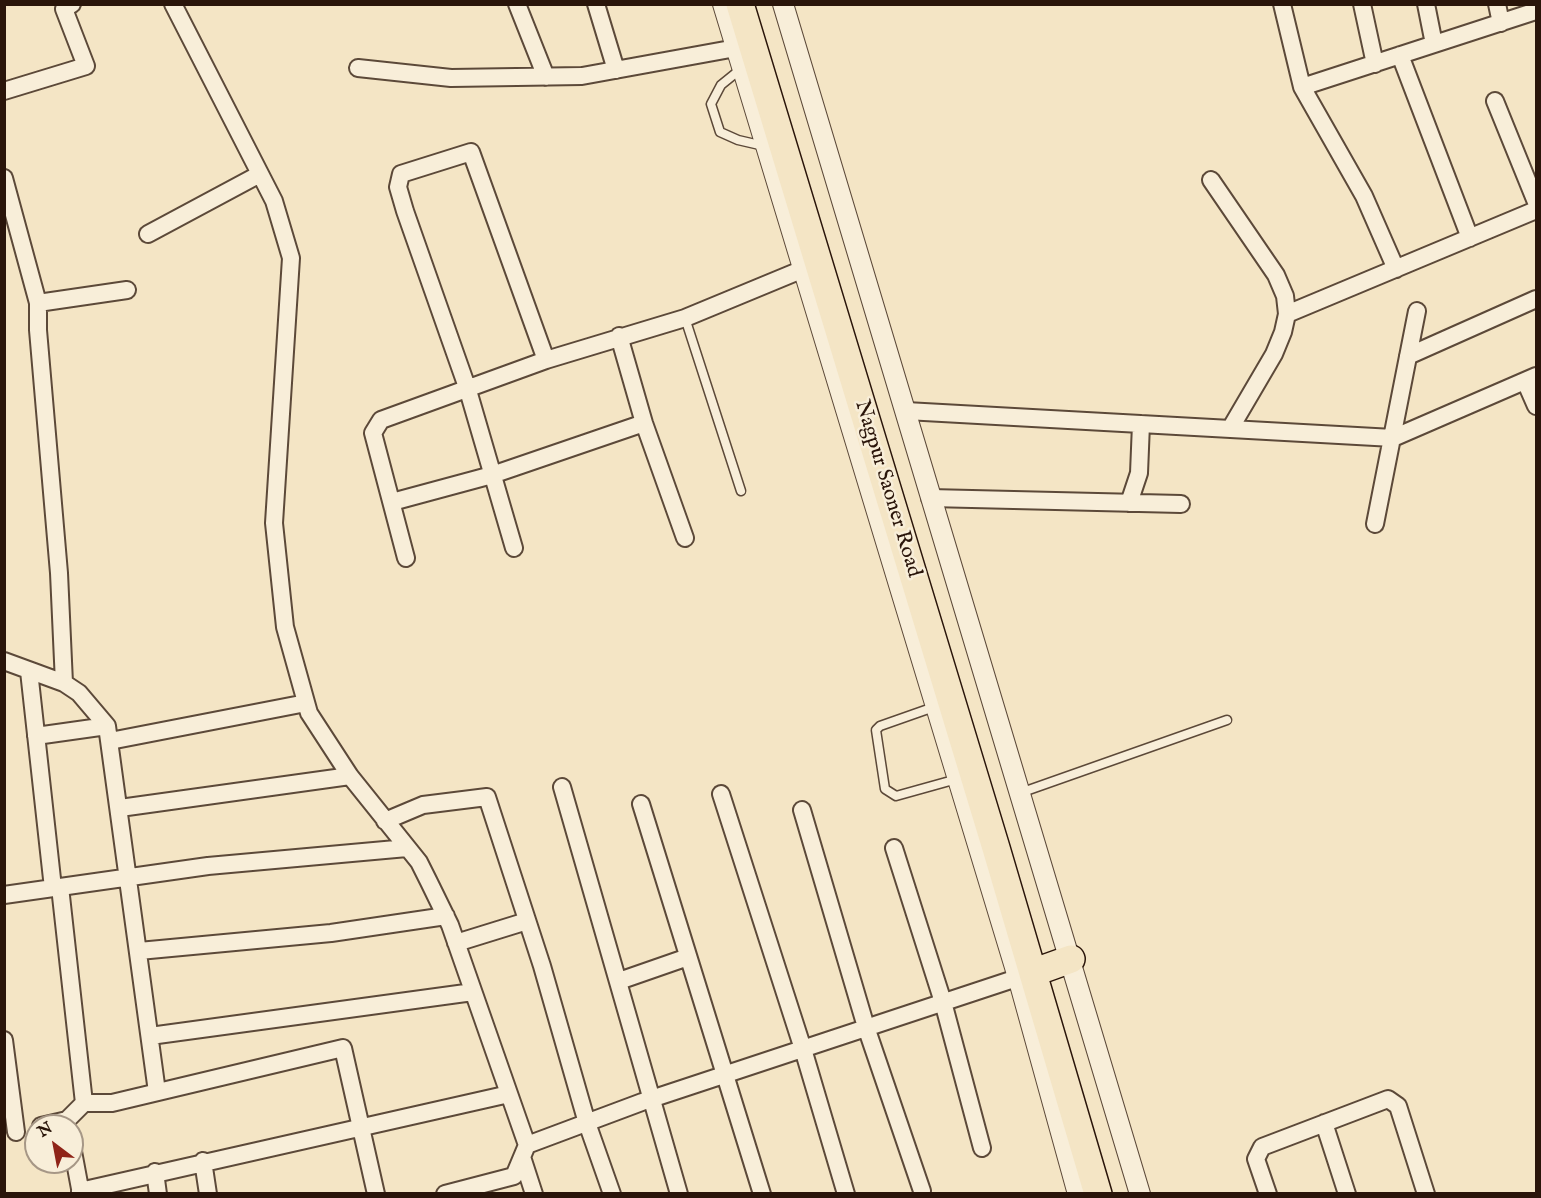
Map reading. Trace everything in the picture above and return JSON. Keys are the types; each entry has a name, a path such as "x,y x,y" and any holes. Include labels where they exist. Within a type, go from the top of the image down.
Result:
{"highway":[{"name":"Nagpur Saoner Road","path":"740,4 1032,973"},
{"name":"Nagpur Saoner Road","path":"757,4 1032,973"},
{"path":"1071,959 1032,973 1047,999 1113,1194"},
{"path":"1047,999 1098,1194"}],"street":[{"path":"173,4 274,201 291,258 274,523 285,627 309,713 350,776 419,862 446,916 509,1094 534,1194"},
{"path":"517,4 546,77"},
{"path":"596,4 616,70"},
{"path":"723,4 934,707 957,778 1032,973 1078,1194"},
{"path":"783,4 1140,1194"},
{"path":"1282,4 1302,87 1364,196 1396,269"},
{"path":"1362,4 1375,64"},
{"path":"1426,4 1434,44"},
{"path":"1497,4 1500,23"},
{"path":"4,91 86,66 66,6"},
{"path":"1302,87 1536,11"},
{"path":"358,68 451,78 582,76 736,48"},
{"path":"1400,55 1470,238"},
{"path":"1495,101 1536,202"},
{"path":"514,548 467,387 405,211 398,187 401,174 471,152 546,360"},
{"path":"148,234 260,174"},
{"path":"4,178 38,303 38,330 59,573 64,683"},
{"path":"1211,180 1276,275 1285,296 1287,314 1274,354 1230,429"},
{"path":"1287,314 1536,210"},
{"path":"406,558 373,433 381,420 546,360 619,336 685,318 801,270"},
{"path":"38,303 127,290"},
{"path":"1408,356 1536,299"},
{"path":"1375,524 1417,311"},
{"path":"619,336 644,423 685,538"},
{"path":"906,411 1393,438 1530,378 1536,406"},
{"path":"392,502 492,475 644,423"},
{"path":"1129,503 1139,472 1141,424"},
{"path":"930,498 1181,504"},
{"path":"4,661 64,683 79,693 109,734 157,1092"},
{"path":"29,671 84,1103 75,1114"},
{"path":"36,736 109,734 306,703"},
{"path":"120,808 350,776"},
{"path":"562,787 679,1194"},
{"path":"721,794 803,1049 846,1194"},
{"path":"385,821 423,805 487,797 527,921 587,1123 612,1194"},
{"path":"641,804 762,1194"},
{"path":"802,810 867,1028 922,1191"},
{"path":"4,895 208,866 407,848"},
{"path":"894,848 943,1002 982,1148"},
{"path":"139,951 331,933 446,916"},
{"path":"456,943 527,921"},
{"path":"619,981 688,957"},
{"path":"452,1193 514,1176 525,1151 587,1123 652,1098 1032,973"},
{"path":"150,1036 473,992"},
{"path":"4,1040 10,1133"},
{"path":"84,1103 112,1103 343,1048 375,1194"},
{"path":"77,1174 80,1192 203,1161 509,1094"},
{"path":"1268,1194 1256,1159 1262,1147 1388,1099 1395,1102 1426,1194"},
{"path":"1324,1123 1347,1194"},
{"path":"203,1161 208,1194"},
{"path":"155,1172 158,1194"}],"lane":[{"path":"742,68 722,85 711,104 720,132 738,140 765,146"},
{"path":"685,318 741,491"},
{"path":"934,707 880,726 876,730 885,789 896,796 957,778"},
{"path":"1020,793 1227,720"}]}
